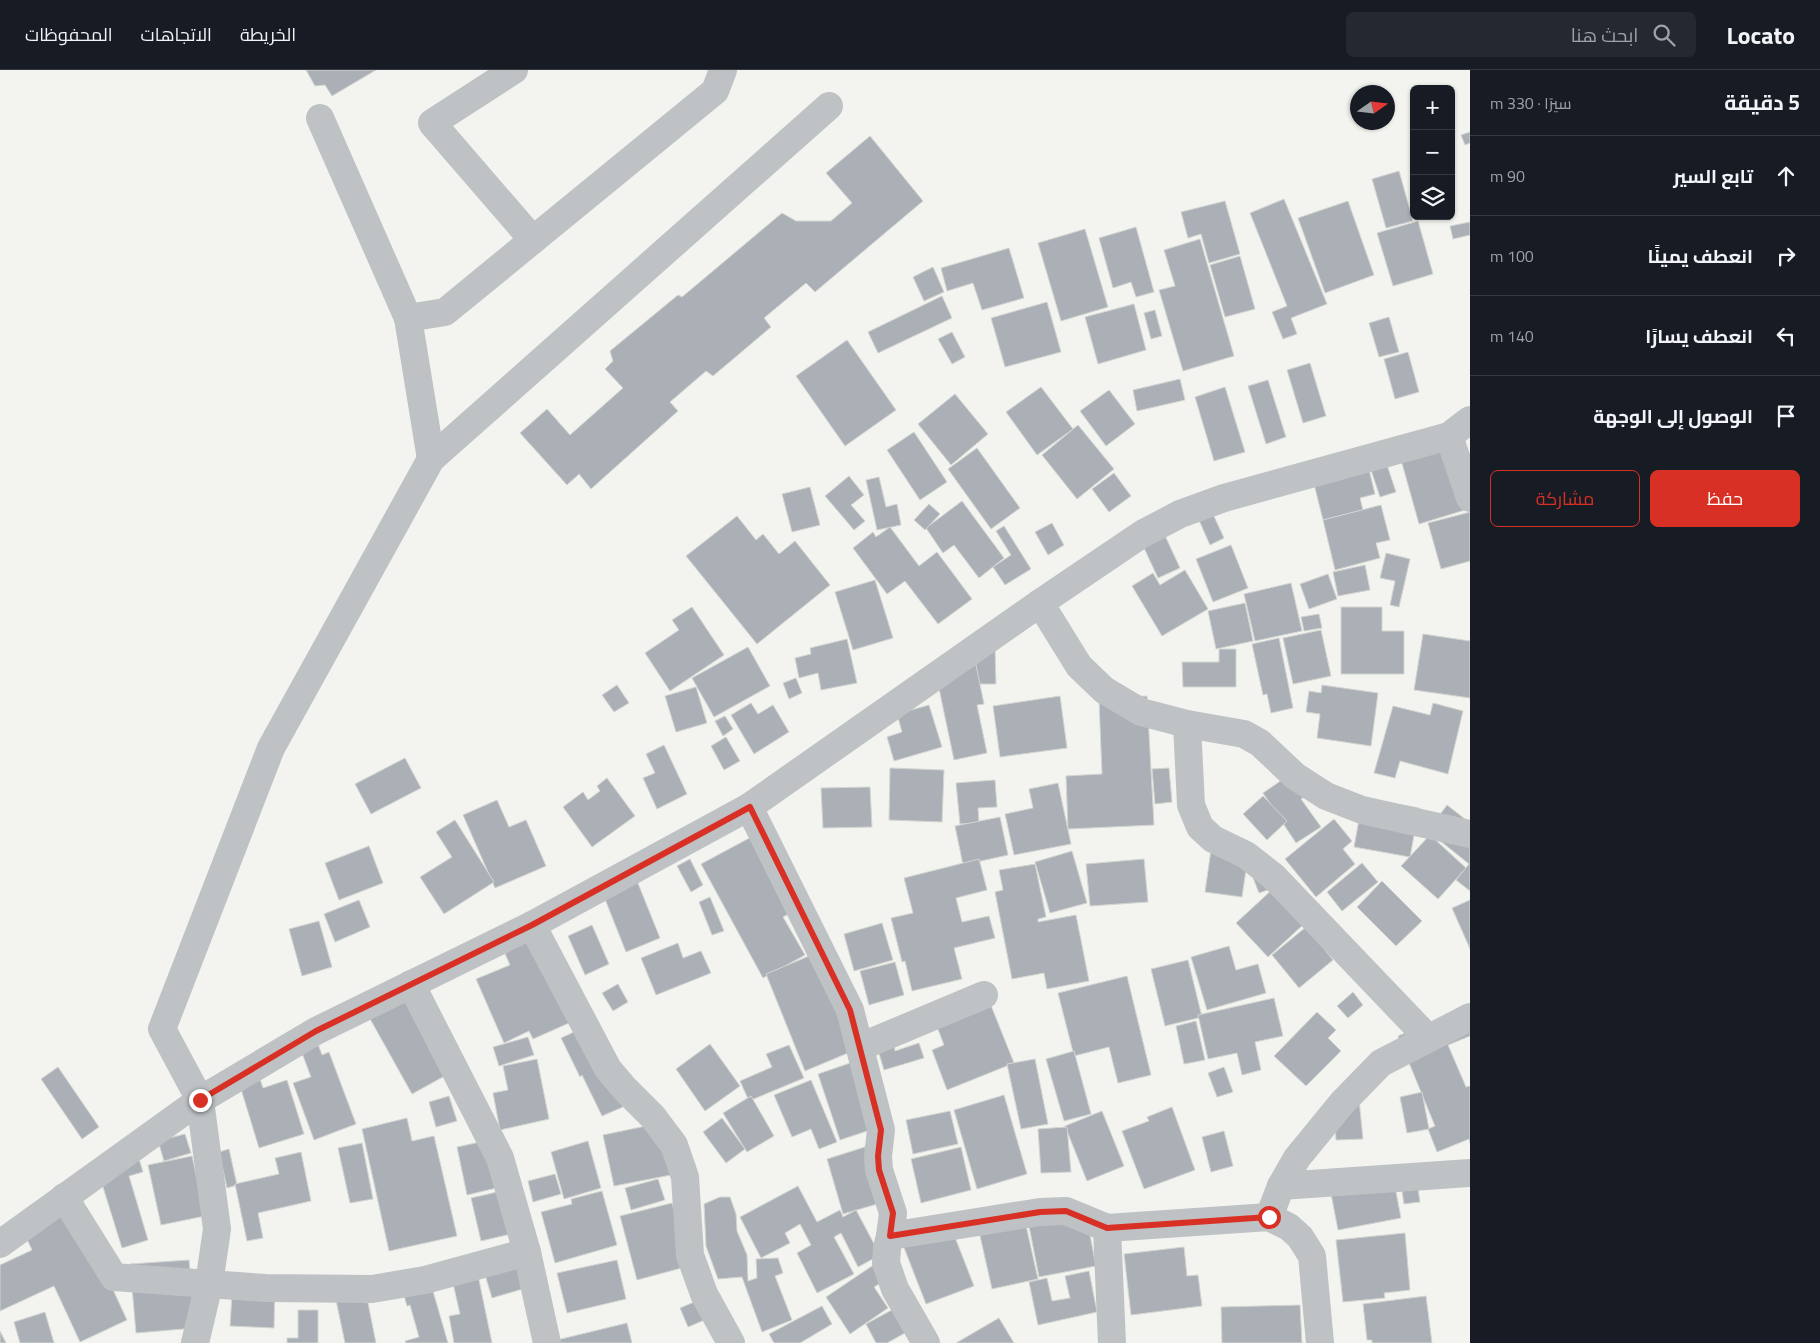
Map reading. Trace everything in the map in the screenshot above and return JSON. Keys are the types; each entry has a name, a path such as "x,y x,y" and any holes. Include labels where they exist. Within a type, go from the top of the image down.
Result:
{"street":[{"path":"514,70 432,123 533,240"},
{"path":"408,318 445,312 715,91 723,70"},
{"path":"195,1343 210,1284 217,1229 200,1100 162,1029 271,748 431,459 829,106"},
{"path":"320,118 408,318 431,459"},
{"path":"0,1244 200,1100 316,1031 532,925 750,807 1040,603 1142,534 1180,514 1224,498 1460,428 1470,498"},
{"path":"1040,603 1079,666 1104,690 1141,712 1187,724 1244,734 1260,743 1295,776 1326,796 1362,810 1470,834"},
{"path":"1187,724 1191,805 1200,827 1213,840 1246,855 1273,876 1428,1038"},
{"path":"750,807 850,1010 881,1130 878,1156 879,1170 893,1213 886,1263 895,1289 926,1343"},
{"path":"532,925 608,1069 653,1117 674,1145 684,1177 690,1255 704,1294 731,1343"},
{"path":"411,984 500,1158 527,1252 547,1343"},
{"path":"860,1047 984,994"},
{"path":"1269,1217 1281,1186 1297,1158 1342,1103 1382,1063 1470,1017"},
{"path":"1281,1186 1470,1173"},
{"path":"64,1197 114,1277 265,1288 372,1289 425,1280 527,1252"},
{"path":"890,1236 1040,1212 1066,1211 1107,1228 1269,1217 1288,1227 1300,1237 1312,1256 1320,1343"},
{"path":"1107,1228 1112,1343"}],"building":[{"path":"306,70 376,70 332,96 325,85 315,86"},
{"path":"1470,132 1470,143 1465,145 1461,135"},
{"path":"870,136 923,201 815,292 806,283 764,318 771,327 713,376 706,371 670,402 678,411 591,489 579,474 567,485 520,433 547,409 570,435 623,388 605,369 613,361 610,351 678,295 682,297 782,213 796,221 831,221 852,203 826,173"},
{"path":"1399,171 1410,210 1410,220 1413,221 1386,228 1372,179"},
{"path":"1284,199 1327,304 1291,318 1297,334 1283,339 1272,312 1287,306 1250,213"},
{"path":"1225,201 1240,254 1209,263 1201,234 1188,238 1181,212"},
{"path":"1348,201 1374,275 1325,293 1298,218"},
{"path":"1418,221 1433,274 1393,286 1377,233"},
{"path":"1470,222 1470,235 1453,239 1450,226"},
{"path":"1136,227 1154,292 1136,297 1131,282 1113,288 1099,238"},
{"path":"1085,229 1108,307 1061,321 1038,243"},
{"path":"1200,239 1234,356 1183,371 1159,290 1175,286 1164,250"},
{"path":"1009,248 1024,298 982,310 973,283 947,291 941,268"},
{"path":"1240,256 1255,309 1225,317 1210,265"},
{"path":"933,267 944,292 924,301 913,277"},
{"path":"942,296 952,318 878,353 868,332"},
{"path":"1047,302 1061,352 1005,367 991,318"},
{"path":"1134,304 1146,350 1098,364 1085,317"},
{"path":"1155,310 1162,336 1151,339 1144,313"},
{"path":"1389,317 1399,352 1379,357 1369,323"},
{"path":"952,332 965,357 952,364 938,339"},
{"path":"847,340 896,410 845,446 796,376"},
{"path":"1408,352 1419,392 1395,399 1384,359"},
{"path":"1310,363 1326,416 1303,423 1287,370"},
{"path":"1180,379 1185,400 1137,411 1133,390"},
{"path":"1268,380 1286,437 1266,444 1248,386"},
{"path":"1041,387 1073,429 1037,455 1006,412"},
{"path":"1225,387 1245,452 1214,461 1195,397"},
{"path":"1109,390 1135,424 1106,446 1080,411"},
{"path":"955,394 988,434 951,465 918,424"},
{"path":"1078,425 1114,469 1077,499 1042,455"},
{"path":"914,432 947,482 920,500 887,450"},
{"path":"1444,436 1465,510 1419,524 1398,449"},
{"path":"977,448 1020,508 991,529 948,469"},
{"path":"1367,462 1375,494 1360,498 1363,510 1323,520 1312,476"},
{"path":"1386,462 1396,492 1380,497 1370,467"},
{"path":"1114,473 1131,496 1109,512 1092,489"},
{"path":"849,476 864,495 851,505 865,521 854,530 825,496"},
{"path":"879,477 886,507 897,504 901,525 877,530 866,480"},
{"path":"810,487 820,525 792,532 782,494"},
{"path":"962,501 1004,558 979,578 954,545 943,553 926,528"},
{"path":"929,504 940,514 925,530 914,520"},
{"path":"1381,505 1390,540 1376,543 1380,558 1335,570 1323,520"},
{"path":"1212,512 1224,538 1210,545 1198,518"},
{"path":"1470,512 1470,561 1441,569 1428,523"},
{"path":"737,516 756,540 763,534 779,554 795,541 830,585 757,644 686,556"},
{"path":"1052,523 1064,545 1048,555 1035,532"},
{"path":"1004,526 1031,569 1005,585 993,567 1011,555 996,531"},
{"path":"890,527 919,566 937,552 972,599 938,624 905,581 887,594 853,548 873,532 876,537"},
{"path":"1161,527 1180,568 1158,578 1139,537"},
{"path":"1231,545 1248,588 1213,602 1196,559"},
{"path":"1386,553 1410,559 1399,607 1390,605 1395,581 1380,578"},
{"path":"1365,565 1370,590 1338,596 1333,572"},
{"path":"1185,570 1208,609 1162,636 1132,586 1153,573 1160,585"},
{"path":"1328,574 1337,599 1309,609 1300,584"},
{"path":"875,580 893,638 853,650 835,592"},
{"path":"1291,583 1302,631 1255,641 1244,594"},
{"path":"1245,603 1253,641 1216,649 1208,611"},
{"path":"692,607 724,655 670,691 645,653 679,630 672,620"},
{"path":"1341,607 1382,607 1382,631 1404,631 1404,674 1341,674"},
{"path":"1319,614 1322,628 1304,631 1301,617"},
{"path":"1321,630 1331,676 1293,684 1283,638"},
{"path":"1423,634 1470,641 1470,698 1414,690"},
{"path":"1279,638 1293,708 1271,713 1267,694 1263,695 1252,644"},
{"path":"847,639 857,683 821,690 818,673 799,678 795,658 811,654 810,648"},
{"path":"748,647 770,686 714,717 692,678"},
{"path":"976,648 995,648 996,684 976,684"},
{"path":"1219,649 1236,649 1236,687 1183,687 1182,662 1219,662"},
{"path":"976,665 984,704 977,705 987,753 954,760 936,674"},
{"path":"796,678 802,693 789,699 783,683"},
{"path":"617,685 629,703 614,712 602,695"},
{"path":"1322,685 1378,693 1371,746 1317,738 1320,714 1306,712 1309,691 1321,693"},
{"path":"696,687 707,723 676,732 665,696"},
{"path":"1060,696 1067,748 1000,757 993,706"},
{"path":"1147,696 1154,825 1068,829 1066,776 1102,774 1099,699"},
{"path":"751,703 758,714 773,705 789,732 754,754 731,715"},
{"path":"1433,703 1463,711 1448,774 1400,761 1395,778 1374,773 1393,706 1430,715"},
{"path":"929,705 942,747 894,761 887,737 902,732 897,714"},
{"path":"725,716 733,729 723,736 715,721"},
{"path":"726,737 740,761 724,770 711,746"},
{"path":"664,745 687,794 657,809 643,778 655,773 646,754"},
{"path":"405,758 421,788 371,814 355,784"},
{"path":"890,768 944,770 942,822 889,820"},
{"path":"1169,768 1172,802 1155,804 1152,769"},
{"path":"1292,773 1307,795 1301,799 1321,827 1296,843 1263,793"},
{"path":"607,778 635,816 592,847 563,807 583,792 588,800 600,791 597,786"},
{"path":"995,780 997,807 978,808 979,823 960,824 956,783"},
{"path":"1058,783 1071,844 1014,855 1005,814 1033,808 1029,789"},
{"path":"870,787 872,827 823,828 821,788"},
{"path":"1263,796 1287,821 1267,840 1243,814"},
{"path":"1363,798 1419,808 1410,857 1354,847"},
{"path":"497,800 509,827 526,820 546,866 495,888 463,815"},
{"path":"1447,805 1470,823 1470,891 1456,880 1469,864 1428,831"},
{"path":"1000,817 1008,855 963,865 955,826"},
{"path":"1334,819 1352,841 1343,849 1355,864 1316,897 1285,859"},
{"path":"455,820 494,882 444,914 420,877 452,857 436,832"},
{"path":"757,834 798,909 783,917 805,955 763,978 701,864"},
{"path":"1430,835 1466,868 1438,899 1401,866"},
{"path":"369,846 383,883 339,900 325,863"},
{"path":"1211,850 1248,856 1242,897 1205,892"},
{"path":"1072,851 1087,903 1050,913 1035,862"},
{"path":"690,859 703,885 691,892 677,866"},
{"path":"979,859 987,890 956,898 962,922 989,916 995,938 954,948 962,979 912,991 905,961 902,962 891,918 913,913 904,878"},
{"path":"1144,859 1148,902 1090,906 1086,864"},
{"path":"1362,863 1378,882 1342,911 1327,892"},
{"path":"1035,864 1046,917 1038,919 1038,922 1076,915 1089,981 1047,989 1044,973 1012,979 995,892 1003,890 999,870"},
{"path":"1252,875 1279,886 1259,893"},
{"path":"635,876 660,938 626,952 601,889"},
{"path":"1382,881 1422,921 1396,946 1357,907"},
{"path":"1274,888 1317,912 1268,957 1236,923"},
{"path":"710,897 724,931 712,935 699,902"},
{"path":"359,900 370,927 335,942 324,914"},
{"path":"1470,900 1470,949 1452,908"},
{"path":"319,921 332,967 302,976 289,929"},
{"path":"882,923 893,960 854,971 844,934"},
{"path":"592,925 609,964 585,975 568,936"},
{"path":"1306,927 1333,960 1299,988 1272,955"},
{"path":"538,931 578,1019 533,1039 529,1031 504,1043 476,979 510,965 502,947"},
{"path":"678,943 683,958 701,951 711,973 656,995 641,958"},
{"path":"1229,946 1236,970 1258,964 1266,993 1207,1010 1191,957"},
{"path":"821,951 860,1048 805,1071 766,974"},
{"path":"1188,960 1202,1017 1165,1026 1151,969"},
{"path":"895,962 904,995 869,1005 860,971"},
{"path":"1127,976 1151,1075 1118,1083 1109,1047 1074,1056 1058,993"},
{"path":"411,982 459,1068 412,1094 364,1008"},
{"path":"618,984 628,1002 613,1011 602,993"},
{"path":"1353,992 1363,1005 1348,1018 1337,1006"},
{"path":"1274,998 1283,1036 1255,1042 1261,1070 1242,1075 1237,1053 1208,1059 1198,1015"},
{"path":"990,1003 1014,1063 947,1090 932,1050 944,1045 936,1024"},
{"path":"1470,1007 1470,1036 1448,1045 1466,1087 1470,1086 1470,1143 1469,1139 1437,1152 1428,1129 1435,1126 1398,1036"},
{"path":"1317,1012 1336,1030 1328,1038 1341,1051 1306,1086 1274,1056"},
{"path":"1196,1021 1205,1060 1184,1064 1176,1026"},
{"path":"585,1027 623,1107 602,1116 561,1038"},
{"path":"528,1037 534,1055 499,1066 493,1047"},
{"path":"316,1039 322,1055 329,1052 356,1124 314,1140 293,1083 311,1077 299,1045"},
{"path":"919,1043 924,1058 884,1070 878,1050 894,1045 895,1051"},
{"path":"710,1044 740,1086 705,1111 676,1069"},
{"path":"789,1045 804,1078 749,1101 740,1081 772,1067 766,1054"},
{"path":"1074,1051 1091,1114 1064,1121 1046,1059"},
{"path":"537,1059 549,1119 500,1130 493,1093 508,1090 503,1066"},
{"path":"1035,1059 1048,1124 1021,1129 1007,1064"},
{"path":"856,1061 879,1127 840,1140 818,1074"},
{"path":"58,1067 99,1127 82,1139 41,1079"},
{"path":"1224,1067 1233,1092 1217,1097 1208,1073"},
{"path":"258,1073 263,1088 287,1080 304,1134 259,1148 238,1079"},
{"path":"811,1080 837,1142 819,1149 811,1129 792,1137 774,1095"},
{"path":"1422,1092 1429,1129 1407,1133 1400,1097"},
{"path":"1004,1095 1027,1174 977,1189 954,1110"},
{"path":"449,1096 457,1121 436,1127 429,1102"},
{"path":"751,1096 774,1136 747,1152 723,1113"},
{"path":"1359,1100 1363,1139 1336,1140 1334,1102"},
{"path":"1172,1107 1195,1170 1144,1189 1122,1131 1149,1121 1147,1117"},
{"path":"950,1111 958,1144 913,1154 906,1120"},
{"path":"1102,1111 1124,1166 1087,1181 1065,1126"},
{"path":"407,1118 412,1141 434,1136 457,1236 389,1251 362,1129"},
{"path":"722,1118 745,1149 726,1163 703,1132"},
{"path":"665,1122 676,1174 614,1186 603,1135"},
{"path":"1067,1127 1071,1172 1041,1173 1038,1129"},
{"path":"1224,1131 1233,1166 1211,1172 1202,1137"},
{"path":"185,1134 191,1153 164,1161 158,1141"},
{"path":"499,1138 509,1185 467,1195 457,1147"},
{"path":"588,1141 601,1188 564,1199 551,1152"},
{"path":"362,1143 373,1199 350,1203 338,1148"},
{"path":"868,1146 884,1202 843,1214 827,1159"},
{"path":"961,1147 971,1190 921,1203 911,1159"},
{"path":"229,1149 237,1185 227,1188 219,1152"},
{"path":"301,1152 311,1201 258,1213 263,1238 247,1241 235,1184 279,1174 275,1158"},
{"path":"192,1156 205,1216 161,1225 148,1165"},
{"path":"139,1159 143,1172 129,1176 148,1240 122,1248 98,1171"},
{"path":"1391,1166 1401,1218 1338,1230 1328,1178"},
{"path":"1415,1169 1420,1202 1404,1204 1399,1172"},
{"path":"555,1174 561,1194 533,1202 528,1181"},
{"path":"658,1179 665,1200 631,1210 625,1188"},
{"path":"798,1186 817,1222 840,1210 843,1217 856,1210 880,1255 858,1267 841,1233 834,1237 854,1274 817,1293 797,1253 811,1245 800,1224 785,1233 790,1243 761,1258 740,1217"},
{"path":"519,1187 528,1230 481,1241 471,1198"},
{"path":"602,1191 617,1245 555,1263 541,1212 572,1204 571,1199"},
{"path":"720,1197 730,1197 736,1214 737,1231 747,1255 748,1281 757,1278 756,1259 778,1258 783,1273 775,1276 792,1320 762,1332 742,1277 718,1279 706,1246 704,1204"},
{"path":"73,1203 127,1320 80,1342 54,1286 0,1311 0,1265 32,1250 21,1226"},
{"path":"672,1203 689,1266 637,1280 620,1216"},
{"path":"1021,1203 1038,1279 992,1289 978,1227"},
{"path":"1086,1215 1096,1266 1039,1277 1029,1226"},
{"path":"951,1227 974,1286 926,1304 903,1245"},
{"path":"1405,1233 1410,1290 1384,1293 1385,1298 1343,1302 1336,1240"},
{"path":"1184,1247 1187,1276 1198,1275 1202,1306 1131,1315 1124,1254"},
{"path":"514,1248 526,1288 492,1298 480,1258"},
{"path":"474,1256 492,1343 454,1343 449,1316 460,1314 448,1261"},
{"path":"189,1260 195,1328 136,1333 130,1264"},
{"path":"617,1260 626,1299 567,1313 557,1273"},
{"path":"878,1262 889,1278 874,1287 888,1308 850,1334 826,1297"},
{"path":"426,1267 448,1343 406,1343 405,1341 419,1337 410,1305 407,1306 398,1274"},
{"path":"1089,1271 1097,1312 1038,1325 1029,1282 1047,1278 1052,1301 1070,1298 1065,1276"},
{"path":"233,1278 275,1280 274,1328 230,1326"},
{"path":"366,1293 376,1343 345,1343 336,1300"},
{"path":"1426,1296 1432,1343 1372,1343 1372,1340 1367,1340 1363,1304"},
{"path":"699,1300 707,1319 688,1327 680,1308"},
{"path":"901,1305 914,1328 887,1343 876,1343 866,1324"},
{"path":"1300,1305 1302,1343 1222,1343 1221,1307"},
{"path":"822,1306 832,1324 800,1343 774,1343 769,1334"},
{"path":"298,1310 318,1310 318,1343 287,1343 287,1338 298,1338"},
{"path":"45,1312 54,1343 20,1343 14,1322"},
{"path":"999,1318 1014,1343 956,1343"},
{"path":"627,1323 632,1343 558,1343 557,1340"},
{"path":"0,1331 6,1343 0,1343"}],"route":[{"path":"200,1100 316,1031 532,925 750,807 832,977 850,1010 881,1130 878,1156 879,1170 893,1213 890,1236 1040,1212 1066,1211 1107,1228 1269,1217"}]}
